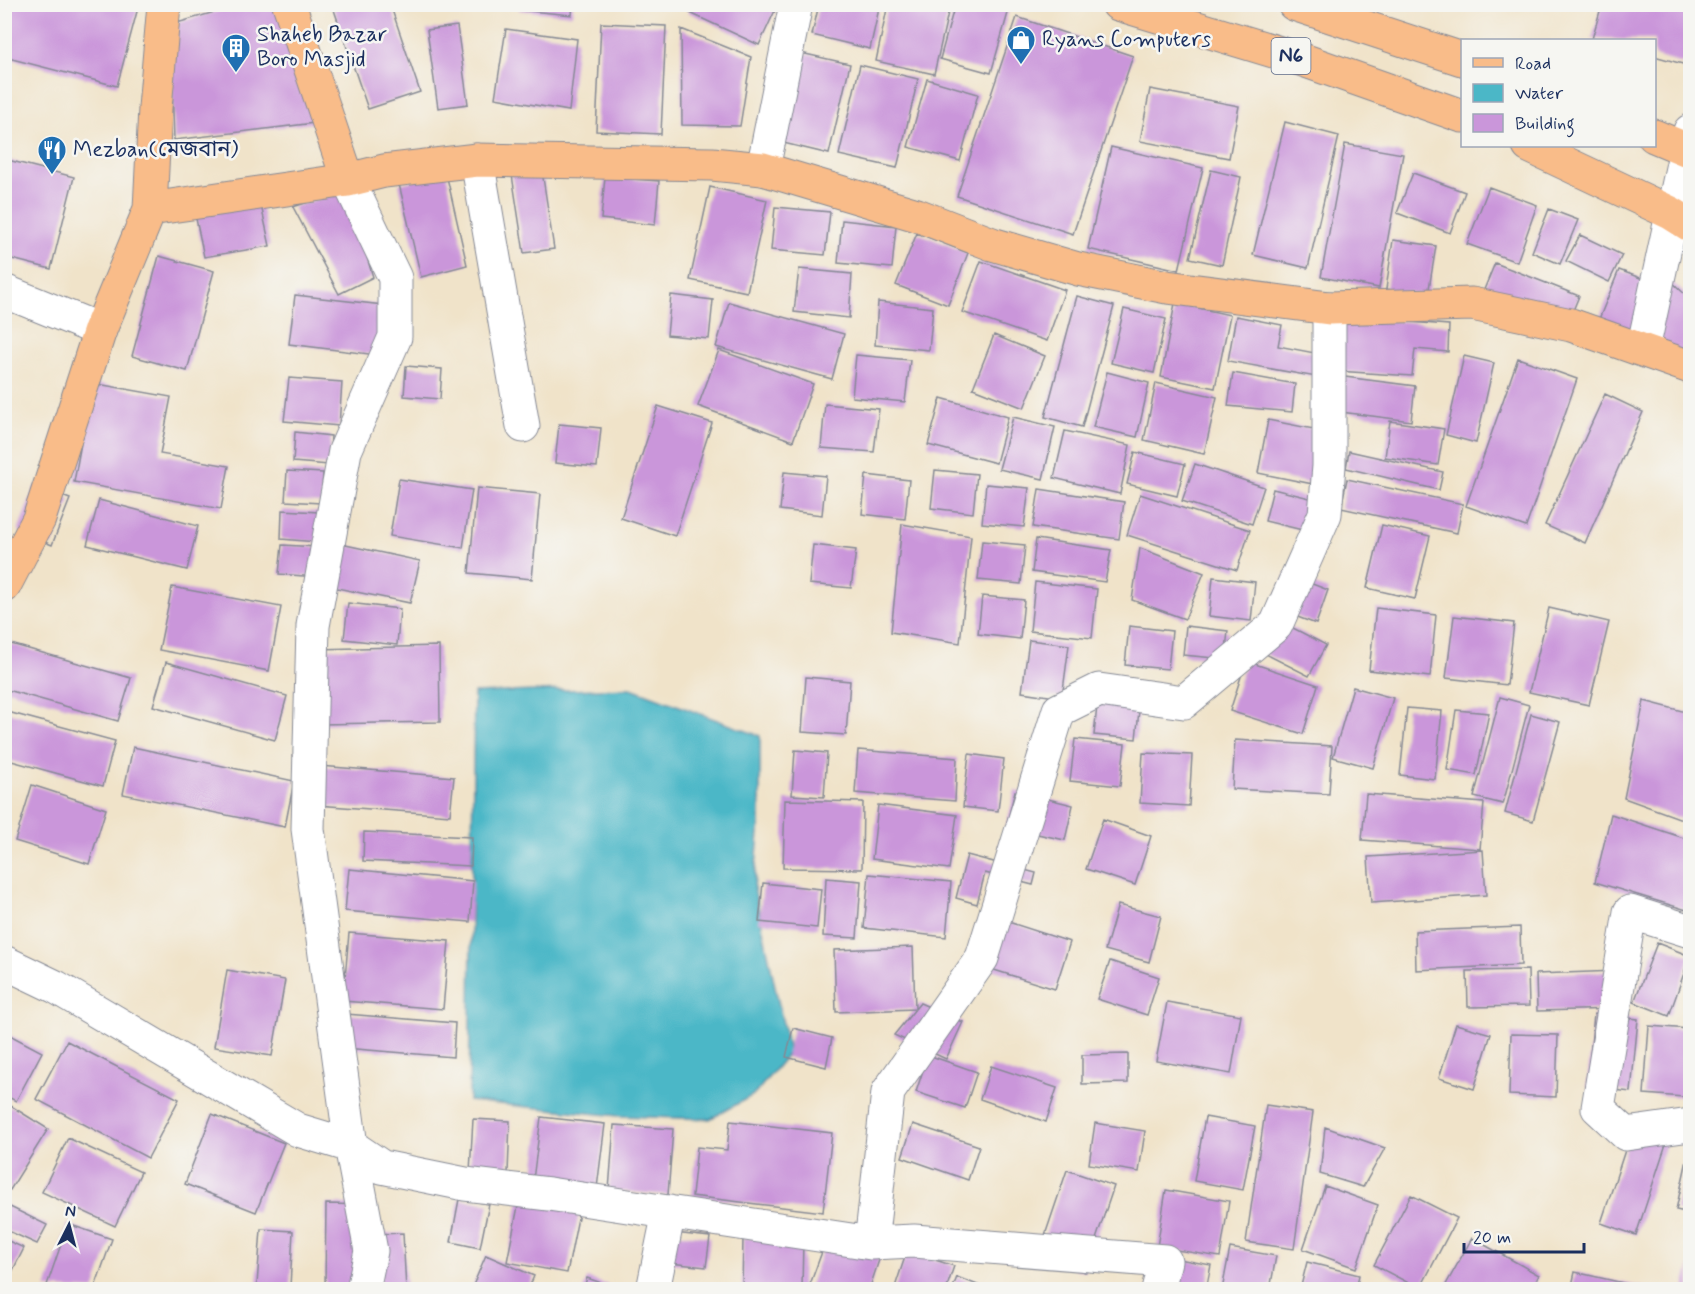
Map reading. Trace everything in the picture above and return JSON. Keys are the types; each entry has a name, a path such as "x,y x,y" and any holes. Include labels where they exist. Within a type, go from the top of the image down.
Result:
{"main road":[{"path":"5,583 39,519 100,330 150,209 155,108 164,4"},
{"path":"289,4 348,180"},
{"name":"N6","path":"1118,4 1303,60 1461,116"},
{"name":"N6","path":"1294,4 1461,59"},
{"path":"1656,136 1690,144"},
{"path":"1531,147 1681,219"},
{"path":"150,209 348,180 384,171 477,160 712,164 763,169 906,212 992,244 1078,269 1167,287 1329,308 1472,304 1571,325 1690,367"}],"street":[{"path":"763,169 796,4"},
{"path":"1643,349 1681,219 1690,144"},
{"path":"477,160 523,426"},
{"path":"348,180 395,278 395,337 345,451 313,626 308,829 351,1146 371,1251 363,1290"},
{"path":"4,291 100,330"},
{"path":"871,1243 888,1092 982,958 1059,710 1099,690 1184,702 1276,625 1325,514 1329,466 1329,308"},
{"path":"1690,931 1630,912 1598,1108 1626,1134 1690,1125"},
{"path":"4,962 56,987 298,1130 351,1146 382,1167 455,1182 871,1243 914,1241 1164,1280"},
{"path":"653,1290 669,1212"}],"water":[{"path":"631,688 760,736 760,822 754,888 789,1052 755,1094 710,1119 619,1116 469,1101 474,693"}],"building":[{"path":"4,4 139,4 117,86 4,57"},
{"name":"Shaheb Bazar Boro Masjid","path":"242,4 279,4 314,123 174,140 170,25"},
{"path":"332,4 390,4 420,92 368,109"},
{"path":"519,4 573,4 572,15 519,10"},
{"path":"691,4 778,4 759,45 688,12"},
{"path":"819,4 880,4 870,49 812,35"},
{"path":"888,4 950,4 934,74 876,61"},
{"path":"955,4 1010,6 991,73 940,59"},
{"path":"1602,4 1690,4 1690,66 1656,57 1656,39 1592,39"},
{"path":"1017,17 1133,56 1073,234 957,196"},
{"path":"601,23 666,26 661,134 596,131"},
{"path":"457,26 468,104 438,108 427,30"},
{"path":"506,29 577,39 569,111 495,98"},
{"path":"681,29 751,57 740,126 682,125"},
{"path":"792,51 850,64 829,154 771,140"},
{"path":"860,65 918,79 897,168 839,155"},
{"path":"927,79 978,94 960,161 908,147"},
{"path":"1150,89 1239,106 1229,158 1140,141"},
{"path":"1285,122 1339,136 1308,268 1253,255"},
{"path":"1345,144 1403,154 1379,288 1321,277"},
{"path":"1111,147 1203,168 1179,270 1088,249"},
{"path":"4,159 74,177 51,269 4,257"},
{"path":"1211,170 1241,177 1222,265 1190,258"},
{"path":"542,171 554,249 524,253 512,175"},
{"path":"446,173 467,265 421,277 399,184"},
{"path":"1413,173 1465,192 1450,233 1397,213"},
{"path":"605,177 659,181 655,225 601,219"},
{"path":"710,187 767,200 747,292 690,280"},
{"path":"1489,187 1537,205 1517,262 1467,244"},
{"path":"346,190 373,277 339,294 293,207"},
{"path":"261,205 270,246 204,257 195,214"},
{"path":"775,207 830,212 825,255 771,250"},
{"path":"1549,209 1578,220 1560,264 1532,252"},
{"path":"842,220 896,226 892,268 838,263"},
{"path":"917,233 968,253 948,305 896,285"},
{"path":"1580,235 1622,255 1609,282 1566,261"},
{"path":"1393,240 1436,246 1428,295 1386,289"},
{"path":"159,256 214,271 187,371 132,356"},
{"path":"981,261 1065,290 1047,341 962,312"},
{"path":"1495,263 1579,296 1565,330 1481,297"},
{"path":"799,269 852,274 849,318 794,312"},
{"path":"1619,270 1651,282 1629,336 1597,324"},
{"path":"1671,281 1690,299 1690,363 1649,345"},
{"path":"295,295 383,305 377,355 289,344"},
{"path":"671,295 713,300 709,339 667,335"},
{"path":"1077,296 1114,306 1082,427 1045,417"},
{"path":"729,302 844,334 832,379 716,347"},
{"path":"878,302 933,308 929,350 875,345"},
{"path":"1175,303 1230,315 1215,388 1161,377"},
{"path":"1124,309 1166,319 1154,373 1111,363"},
{"path":"1236,316 1282,325 1278,346 1320,354 1316,377 1228,361"},
{"path":"1340,317 1449,325 1448,352 1415,349 1412,376 1337,371"},
{"path":"994,335 1045,356 1024,408 973,388"},
{"path":"719,350 813,384 793,441 698,406"},
{"path":"856,355 910,360 905,402 852,397"},
{"path":"1464,356 1494,363 1476,443 1446,435"},
{"path":"1518,358 1577,379 1526,527 1466,506"},
{"path":"406,366 442,369 440,399 404,396"},
{"path":"1107,372 1149,383 1137,437 1093,427"},
{"path":"1233,373 1295,384 1292,412 1228,406"},
{"path":"1337,376 1415,386 1411,421 1333,411"},
{"path":"289,378 342,382 339,426 284,421"},
{"path":"92,383 171,397 160,454 229,466 221,509 74,482"},
{"path":"1156,383 1217,397 1204,454 1144,440"},
{"path":"1605,394 1643,412 1585,543 1545,525"},
{"path":"941,398 1008,417 996,463 928,445"},
{"path":"825,404 879,409 874,452 821,448"},
{"path":"658,406 712,423 675,536 621,518"},
{"path":"1013,417 1055,427 1043,479 999,469"},
{"path":"1268,420 1324,431 1313,484 1258,473"},
{"path":"1390,421 1444,429 1438,465 1385,457"},
{"path":"559,424 601,428 597,467 555,463"},
{"path":"1065,431 1130,445 1120,494 1054,478"},
{"path":"295,432 331,436 329,465 293,462"},
{"path":"1349,451 1443,472 1439,490 1346,468"},
{"path":"1135,452 1185,464 1177,496 1127,484"},
{"path":"1195,464 1264,487 1252,524 1182,501"},
{"path":"935,470 977,474 973,513 931,508"},
{"path":"287,471 323,473 321,503 285,501"},
{"path":"784,472 826,476 822,515 780,510"},
{"path":"866,475 909,480 905,519 862,514"},
{"path":"399,479 472,490 463,548 390,536"},
{"path":"1347,479 1463,504 1457,533 1341,508"},
{"path":"986,484 1029,488 1024,527 982,523"},
{"path":"35,486 70,499 52,545 18,531"},
{"path":"477,488 540,494 532,579 469,573"},
{"path":"1039,489 1124,502 1119,539 1033,527"},
{"path":"1273,489 1322,501 1315,533 1265,521"},
{"path":"1140,494 1250,530 1237,570 1127,535"},
{"path":"99,500 198,526 187,570 87,545"},
{"path":"282,510 319,512 317,542 281,539"},
{"path":"902,524 971,536 960,643 891,632"},
{"path":"1382,525 1430,536 1415,599 1367,588"},
{"path":"1036,539 1111,550 1105,582 1032,572"},
{"path":"982,541 1025,545 1021,584 978,580"},
{"path":"341,544 420,561 410,603 332,587"},
{"path":"282,545 318,547 316,577 279,574"},
{"path":"813,545 856,550 851,588 809,584"},
{"path":"1140,548 1204,573 1185,619 1132,600"},
{"path":"1286,574 1328,590 1316,624 1274,608"},
{"path":"1213,577 1255,582 1251,621 1209,616"},
{"path":"1035,582 1097,589 1092,638 1030,631"},
{"path":"172,587 281,607 269,671 159,650"},
{"path":"982,596 1024,600 1020,639 978,634"},
{"path":"348,603 400,609 397,645 344,639"},
{"path":"1376,608 1436,615 1430,677 1369,670"},
{"path":"1549,608 1609,622 1589,705 1529,692"},
{"path":"1264,613 1326,645 1309,676 1248,645"},
{"path":"1454,616 1514,623 1507,685 1446,678"},
{"path":"1129,626 1172,631 1168,669 1125,665"},
{"path":"1186,626 1228,631 1225,659 1183,655"},
{"path":"1029,640 1069,645 1062,698 1022,692"},
{"path":"4,642 131,678 118,721 4,689"},
{"path":"439,646 440,722 319,724 317,649"},
{"path":"1246,661 1318,685 1303,734 1230,711"},
{"path":"166,662 287,696 275,740 153,706"},
{"path":"806,677 850,681 846,735 802,732"},
{"path":"1353,687 1393,698 1373,768 1333,757"},
{"path":"1098,696 1140,701 1136,739 1094,735"},
{"path":"1500,697 1529,705 1503,804 1474,797"},
{"path":"1644,701 1690,713 1690,822 1624,798"},
{"path":"1407,708 1442,711 1435,779 1400,775"},
{"path":"1456,710 1489,713 1476,775 1447,770"},
{"path":"4,711 115,741 103,786 4,759"},
{"path":"1531,714 1560,722 1533,821 1505,813"},
{"path":"1075,739 1125,744 1120,786 1070,781"},
{"path":"1235,740 1332,746 1329,794 1232,789"},
{"path":"133,747 294,781 285,827 123,794"},
{"path":"795,750 827,753 824,797 792,795"},
{"path":"858,750 957,758 955,801 855,793"},
{"path":"1143,753 1192,755 1189,806 1140,803"},
{"path":"969,754 1004,759 998,811 963,807"},
{"path":"320,766 454,777 450,815 317,805"},
{"path":"32,785 106,809 89,864 15,841"},
{"path":"1015,791 1073,805 1065,840 1006,827"},
{"path":"1366,794 1484,803 1480,849 1362,840"},
{"path":"785,800 863,802 862,869 783,868"},
{"path":"878,805 957,815 949,869 872,859"},
{"path":"1611,814 1690,840 1690,911 1595,882"},
{"path":"1103,819 1151,836 1135,885 1086,869"},
{"path":"364,832 472,837 471,866 363,861"},
{"path":"1483,850 1486,895 1371,903 1368,857"},
{"path":"967,855 1036,873 1033,885 985,873 977,904 956,898"},
{"path":"349,869 473,881 470,922 345,911"},
{"path":"869,874 951,882 946,937 864,928"},
{"path":"826,878 861,881 857,938 823,936"},
{"path":"763,883 821,889 817,928 759,922"},
{"path":"1118,905 1161,916 1149,962 1105,950"},
{"path":"993,917 1070,942 1055,989 978,965"},
{"path":"1520,927 1521,965 1416,970 1415,931"},
{"path":"349,933 449,941 443,1009 343,1001"},
{"path":"1657,943 1690,956 1669,1016 1634,1002"},
{"path":"913,947 915,1009 836,1012 834,950"},
{"path":"1110,961 1159,977 1147,1015 1097,999"},
{"path":"227,970 285,980 272,1056 214,1047"},
{"path":"1528,970 1529,1006 1468,1007 1467,971"},
{"path":"1617,971 1619,1009 1537,1011 1536,974"},
{"path":"1167,1002 1241,1015 1231,1074 1156,1061"},
{"path":"920,1003 963,1022 946,1059 894,1035"},
{"path":"346,1014 455,1023 453,1057 344,1048"},
{"path":"1594,1014 1638,1019 1631,1092 1587,1087"},
{"path":"1456,1024 1491,1034 1474,1089 1439,1078"},
{"path":"1649,1026 1689,1029 1684,1097 1644,1094"},
{"path":"793,1028 832,1038 826,1067 786,1057"},
{"path":"4,1032 42,1052 16,1101 4,1095"},
{"path":"1511,1034 1558,1035 1556,1097 1509,1095"},
{"path":"67,1041 179,1099 148,1158 36,1099"},
{"path":"1128,1054 1128,1083 1082,1084 1082,1055"},
{"path":"928,1055 977,1072 965,1108 916,1092"},
{"path":"991,1066 1057,1088 1046,1122 980,1099"},
{"path":"1266,1105 1313,1112 1294,1249 1246,1242"},
{"path":"11,1106 48,1129 10,1190 4,1187 4,1116"},
{"path":"212,1114 284,1143 256,1212 185,1184"},
{"path":"541,1117 605,1124 597,1188 533,1180"},
{"path":"1205,1117 1255,1126 1243,1190 1194,1181"},
{"path":"473,1119 510,1121 508,1173 470,1172"},
{"path":"730,1121 832,1133 823,1212 692,1196 697,1147 727,1150"},
{"path":"1095,1123 1145,1131 1139,1172 1089,1164"},
{"path":"913,1124 979,1146 968,1180 902,1157"},
{"path":"614,1125 673,1129 668,1195 609,1190"},
{"path":"1325,1127 1385,1148 1363,1187 1320,1174"},
{"path":"1632,1129 1667,1141 1636,1235 1601,1223"},
{"path":"68,1138 141,1172 115,1226 42,1192"},
{"path":"1690,1146 1690,1213 1676,1210"},
{"path":"1067,1170 1114,1186 1085,1272 1038,1256"},
{"path":"1325,1186 1378,1205 1356,1268 1303,1249"},
{"path":"1166,1190 1229,1201 1220,1257 1157,1247"},
{"path":"1411,1195 1457,1218 1420,1289 1374,1265"},
{"path":"520,1196 580,1208 567,1273 507,1262"},
{"path":"459,1199 489,1204 480,1248 451,1242"},
{"path":"4,1204 47,1225 37,1244 4,1229"},
{"path":"326,1204 374,1205 373,1290 325,1289"},
{"path":"68,1224 112,1239 94,1290 46,1288"},
{"path":"261,1229 293,1231 290,1287 257,1285"},
{"path":"830,1230 883,1248 869,1290 808,1290"},
{"path":"665,1232 710,1237 706,1267 661,1262"},
{"path":"403,1233 406,1290 381,1290 378,1234"},
{"path":"743,1238 803,1239 802,1290 742,1290"},
{"path":"1472,1238 1539,1275 1531,1290 1443,1290"},
{"path":"4,1239 24,1248 4,1288"},
{"path":"1230,1248 1276,1256 1270,1290 1222,1290"},
{"path":"907,1251 954,1266 946,1290 894,1290"},
{"path":"486,1255 534,1276 528,1290 471,1290"},
{"path":"1168,1257 1211,1265 1206,1290 1162,1290"},
{"path":"1307,1262 1359,1275 1356,1290 1300,1290"},
{"path":"1690,1264 1690,1290 1684,1290"},
{"path":"1575,1272 1650,1289 1650,1290 1571,1290"},
{"path":"957,1277 988,1289 988,1290 952,1290"},
{"path":"587,1278 619,1289 619,1290 583,1290"}],"place":[{"name":"Ryans Computers","path":"1021,66"},
{"name":"Shaheb Bazar Boro Masjid","path":"236,74"},
{"name":"Mezban(মেজবান)","path":"52,176"}]}
